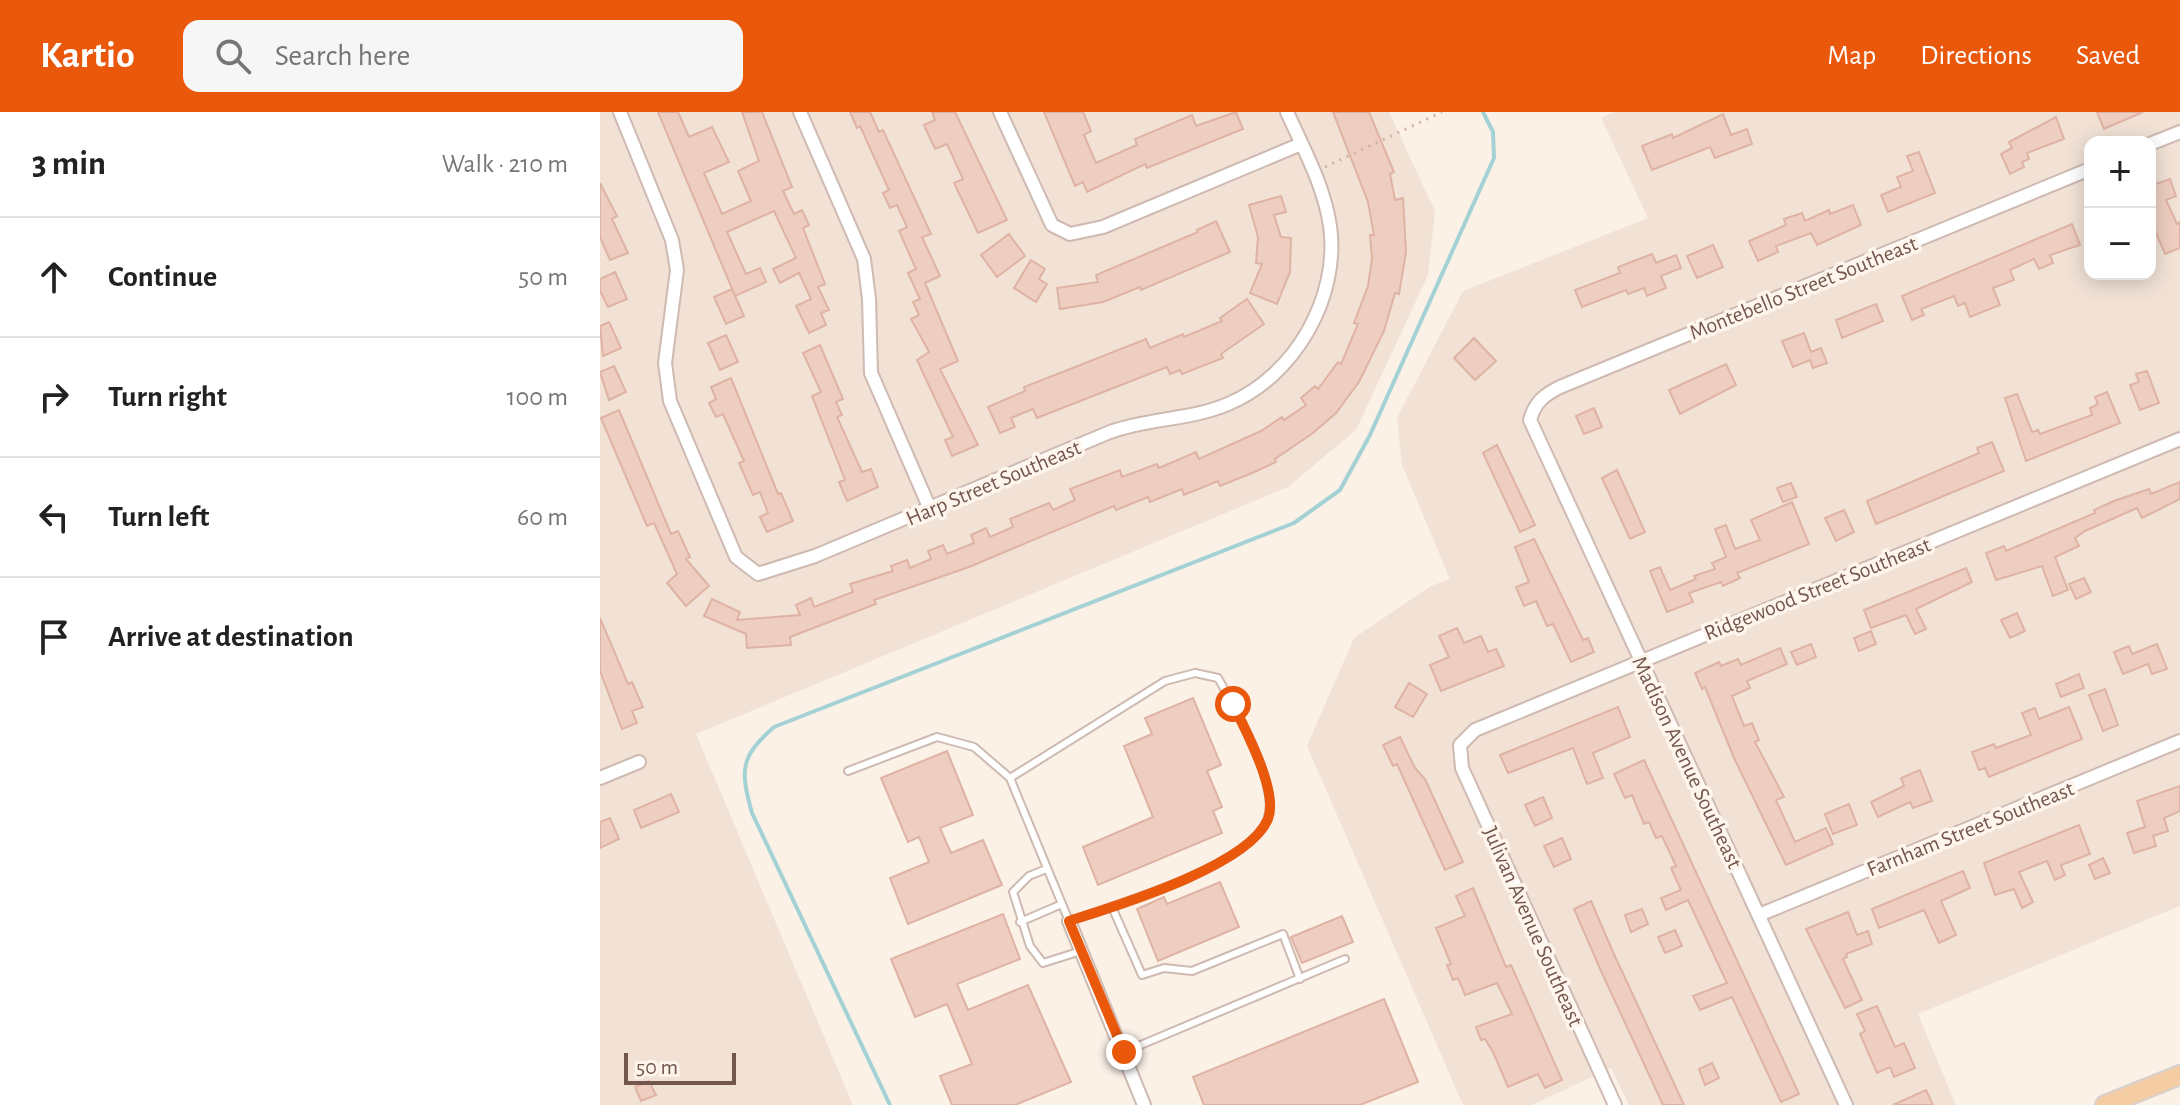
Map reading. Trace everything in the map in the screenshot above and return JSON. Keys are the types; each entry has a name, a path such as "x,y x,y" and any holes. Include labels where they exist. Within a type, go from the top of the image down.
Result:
{"main road":[{"path":"2105,1105 2180,1075"}],"street":[{"name":"Harp Street Southeast","path":"620,112 672,240 677,270 665,363 670,401 736,557 758,574 780,569 930,509 1137,422 1207,411 1232,403 1262,384 1299,346 1325,297 1331,252 1330,226 1314,172 1287,112"},
{"path":"800,112 864,259 869,299 871,373 930,509"},
{"path":"1000,112 1052,225 1070,234 1103,227 1301,144"},
{"path":"2156,142 2180,132"},
{"name":"Montebello Street Southeast","path":"1530,420 1533,408 1544,395 1560,387 2084,171"},
{"name":"Madison Avenue Southeast","path":"1530,420 1846,1105"},
{"name":"Ridgewood Street Southeast","path":"1460,745 1475,730 2180,439"},
{"name":"Farnham Street Southeast","path":"1759,915 2180,741"},
{"name":"Julivan Avenue Southeast","path":"1460,745 1462,768 1615,1105"},
{"path":"600,778 639,762"},
{"path":"1069,921 1144,1105"}],"lane":[{"path":"848,771 937,737 974,747 1010,778 1069,921 1220,864 1246,846 1268,819 1269,793 1239,717 1218,678 1195,673 1165,681 1010,778"},
{"path":"1046,869 1029,876 1013,892 1030,946 1043,963 1081,951"},
{"path":"1020,922 1062,904"},
{"path":"1112,907 1142,975 1164,968 1192,971 1283,934 1300,979"},
{"path":"1124,1052 1345,959"}],"path":[{"path":"1422,112 1426,120"},
{"path":"1314,172 1442,112"}],"shaded area":[{"path":"600,112 1389,112 1435,211 1428,275 1356,430 1288,487 696,734 853,1105 600,1105"},
{"path":"1614,112 2180,112 2180,906 1918,1014 1956,1105 1629,1105 1611,1068 1532,1105 1463,1105 1307,746 1354,638 1431,586 1450,579 1402,465 1397,418 1463,291 1648,218 1601,118"}],"building":[{"path":"658,112 678,112 689,137 712,127 729,162 704,173 722,214 751,201 738,171 759,161 742,112 762,112 792,187 783,191 794,214 802,210 809,225 803,228 825,284 818,287 829,310 821,313 826,325 809,333 796,306 811,299 799,273 780,283 773,269 796,258 774,211 727,232 746,274 760,268 766,282 735,296"},
{"path":"850,112 870,112 879,132 883,130 931,234 922,237 940,276 925,283 958,361 940,369 978,445 952,456 945,440 953,437 917,360 929,352 911,319 919,315 913,302 920,299 908,273 916,269 899,231 907,227 897,205 890,208 883,193 889,190 860,126 857,128"},
{"path":"932,112 955,112 1007,220 978,233 954,183 963,179 947,144 935,149 924,125 935,120"},
{"path":"1044,112 1083,112 1091,131 1084,135 1096,163 1137,145 1135,139 1192,115 1196,126 1236,112 1243,129 1147,168 1145,164 1087,192 1083,182 1075,186"},
{"path":"1333,112 1369,112 1394,172 1390,174 1395,200 1403,198 1406,252 1399,294 1395,293 1384,331 1359,382 1336,413 1313,433 1275,459 1276,462 1220,486 1218,481 1184,495 1182,489 1150,502 1148,497 1116,510 1114,506 969,567 874,600 876,604 790,637 791,645 747,648 746,634 704,616 712,599 740,612 737,620 800,615 796,605 811,598 814,607 853,592 850,584 893,571 891,566 907,560 910,568 931,559 928,551 943,545 947,554 974,543 971,535 986,528 990,537 1013,527 1010,519 1049,503 1053,510 1075,500 1070,489 1120,470 1122,477 1157,464 1159,468 1196,452 1199,459 1261,431 1282,417 1284,420 1306,405 1301,398 1315,386 1318,389 1338,362 1341,364 1358,324 1354,323 1368,286 1372,259 1370,235 1374,235 1368,202"},
{"path":"2097,112 2143,112 2104,129"},
{"path":"1723,114 1731,135 1747,129 1752,144 1715,158 1710,147 1652,170 1642,146 1672,134 1673,138"},
{"path":"2056,117 2064,139 2027,153 2029,159 2022,162 2024,167 2010,174 2001,154 2012,148 2009,142"},
{"path":"1919,152 1935,193 1888,212 1881,195 1901,187 1897,177 1913,171 1907,156"},
{"path":"2170,179 2176,196 2166,200 2177,224 2180,222 2180,248 2165,254 2156,233 2156,184"},
{"path":"600,183 617,216 612,219 628,253 610,260 600,237"},
{"path":"1281,196 1286,212 1274,215 1281,237 1291,238 1290,272 1277,304 1250,293 1262,264 1256,263 1258,237 1249,205"},
{"path":"1853,205 1861,225 1817,245 1811,233 1776,246 1778,252 1758,261 1749,241 1786,225 1784,219 1802,213 1805,221 1829,210 1830,214"},
{"path":"1216,221 1230,252 1141,290 1140,287 1103,302 1060,309 1057,288 1098,282 1096,275 1198,232"},
{"path":"2072,224 2080,245 2050,255 2053,263 2039,269 2034,259 2010,270 2014,280 1993,288 2000,305 1970,317 1965,303 1958,306 1954,296 1921,309 1924,315 1912,320 1902,296"},
{"path":"1009,234 1025,256 997,277 981,255"},
{"path":"1713,245 1723,267 1697,278 1687,256"},
{"path":"1652,254 1656,263 1676,255 1681,268 1661,276 1666,288 1647,296 1644,288 1628,294 1626,290 1582,307 1575,290 1620,273 1618,267"},
{"path":"1031,260 1045,269 1039,279 1047,284 1036,302 1014,288"},
{"path":"615,272 627,299 608,307 600,291 600,279"},
{"path":"732,289 744,316 726,324 714,297"},
{"path":"1247,299 1264,324 1221,354 1223,358 1182,374 1180,370 1170,374 1167,367 1037,418 1033,409 1011,418 1015,427 1000,433 988,407 1025,391 1024,387 1146,339 1150,348 1183,334 1184,337 1222,321 1220,318"},
{"path":"1876,304 1883,321 1842,338 1836,320"},
{"path":"609,322 621,348 603,356 600,326"},
{"path":"1804,333 1811,352 1821,348 1827,363 1813,368 1810,360 1793,367 1782,341"},
{"path":"726,335 738,362 720,370 708,343"},
{"path":"1474,338 1496,361 1475,380 1454,358"},
{"path":"820,345 843,399 836,402 842,415 837,417 862,472 871,469 878,487 847,501 839,482 845,480 812,396 821,392 803,353"},
{"path":"1726,364 1736,385 1680,414 1669,390"},
{"path":"614,366 626,392 609,400 600,372"},
{"path":"2147,371 2159,403 2140,410 2130,385 2139,382 2136,374"},
{"path":"731,378 778,494 781,493 793,521 767,532 760,517 768,513 760,492 753,495 739,463 744,461 723,414 716,417 709,403 716,399 711,387"},
{"path":"2107,392 2120,423 2026,461 2005,398 2017,394 2032,432 2038,430 2040,434 2092,415 2090,408 2098,404 2095,397"},
{"path":"1594,408 1602,427 1584,434 1576,416"},
{"path":"619,410 671,534 678,531 690,557 686,559 709,586 686,606 667,583 677,574 654,523 647,526 601,418"},
{"path":"1992,442 2004,471 1876,524 1867,501 1979,453 1977,448"},
{"path":"1497,445 1535,525 1520,532 1483,453"},
{"path":"1617,470 1645,532 1630,539 1602,478"},
{"path":"2180,482 2180,499 2142,518 2137,508 2085,531 2075,538 2079,546 2055,557 2068,590 2053,596 2042,566 1996,580 1986,553 2004,546 2006,551 2095,513 2094,510 2114,501 2149,489 2151,494"},
{"path":"1791,483 1797,497 1783,502 1777,488"},
{"path":"1792,502 1809,544 1737,573 1740,578 1723,586 1721,582 1689,593 1693,602 1667,612 1650,571 1660,567 1670,590 1696,579 1694,576 1715,569 1712,563 1726,557 1715,529 1726,525 1735,549 1760,540 1751,520"},
{"path":"1844,510 1854,532 1836,541 1825,518"},
{"path":"1534,539 1583,640 1588,638 1594,652 1571,662 1553,624 1547,626 1536,601 1524,606 1516,587 1529,582 1515,547"},
{"path":"1966,568 1972,582 1916,609 1926,629 1915,634 1906,615 1871,628 1864,610"},
{"path":"2084,578 2091,592 2076,599 2069,584"},
{"path":"2017,613 2025,631 2010,638 2001,620"},
{"path":"600,618 628,684 632,682 643,707 632,711 637,723 622,729 600,671"},
{"path":"1457,628 1464,643 1481,636 1488,652 1496,649 1504,666 1441,691 1430,665 1449,657 1439,636"},
{"path":"1871,631 1876,644 1859,651 1854,638"},
{"path":"1811,644 1816,657 1797,665 1791,652"},
{"path":"2157,644 2167,669 2152,674 2148,664 2123,674 2114,652 2129,646 2132,654"},
{"path":"1780,648 1787,664 1747,681 1750,688 1732,696 1744,726 1752,723 1759,740 1755,742 1784,797 1776,800 1795,842 1826,828 1833,844 1786,865 1734,758 1705,687 1702,689 1695,673 1719,662 1721,666 1738,659 1741,665"},
{"path":"2079,674 2084,688 2061,697 2056,684"},
{"path":"1409,683 1427,694 1413,717 1395,707"},
{"path":"2105,689 2118,725 2103,731 2089,695"},
{"path":"1193,698 1221,765 1207,771 1222,807 1213,811 1222,833 1098,885 1083,847 1153,817 1124,746 1152,734 1145,718"},
{"path":"1618,707 1630,737 1593,753 1603,778 1587,784 1573,748 1508,773 1500,755"},
{"path":"2069,707 2082,739 1989,777 1985,768 1979,770 1972,752 1994,744 1996,748 2031,735 2022,713 2035,708 2039,719"},
{"path":"1400,737 1415,768 1425,779 1463,862 1445,870 1397,764 1393,766 1383,745"},
{"path":"947,751 973,815 940,828 951,853 983,840 1002,885 908,924 890,878 929,862 919,837 908,842 881,778"},
{"path":"1644,760 1799,1094 1781,1102 1732,997 1700,1010 1693,996 1727,983 1688,900 1666,910 1661,898 1681,890 1671,868 1676,866 1662,836 1656,838 1649,822 1644,824 1632,795 1625,798 1614,774"},
{"path":"1920,770 1932,801 1913,808 1910,802 1878,817 1871,802 1904,786 1901,778"},
{"path":"2180,786 2180,811 2164,818 2168,831 2153,836 2156,846 2134,853 2127,833 2145,827 2137,801"},
{"path":"671,794 679,812 641,828 634,810"},
{"path":"1543,797 1552,818 1535,826 1525,805"},
{"path":"1849,804 1857,825 1833,834 1825,814"},
{"path":"610,818 619,839 600,848 600,822"},
{"path":"2079,825 2090,854 2061,865 2065,875 2055,880 2047,861 2019,872 2033,902 2022,908 2014,889 1995,895 1984,863"},
{"path":"1562,838 1571,859 1554,867 1544,846"},
{"path":"2103,858 2110,873 2095,879 2089,865"},
{"path":"1963,871 1970,888 1941,901 1956,935 1939,943 1924,910 1879,928 1872,909"},
{"path":"1220,882 1239,927 1158,961 1137,909 1164,897 1167,904"},
{"path":"1473,888 1506,967 1511,965 1562,1080 1545,1088 1538,1074 1508,1087 1493,1052 1485,1039 1481,1040 1476,1027 1512,1014 1497,983 1465,995 1458,978 1453,980 1447,965 1451,964 1436,928 1465,916 1456,896"},
{"path":"1591,901 1684,1105 1663,1105 1601,971 1574,909"},
{"path":"1642,909 1648,924 1631,932 1625,915"},
{"path":"1848,912 1857,935 1868,931 1872,944 1846,954 1847,957 1843,959 1862,1000 1845,1008 1806,929"},
{"path":"1003,914 1020,959 957,984 968,1010 1028,985 1071,1082 1015,1105 952,1105 940,1076 972,1064 947,1004 915,1017 891,959"},
{"path":"1342,916 1353,942 1302,963 1291,937"},
{"path":"1675,930 1682,946 1665,953 1658,937"},
{"path":"1384,999 1418,1082 1360,1105 1204,1105 1193,1077"},
{"path":"1877,1006 1895,1047 1904,1043 1915,1068 1894,1077 1890,1067 1877,1073 1860,1034 1865,1031 1857,1014"},
{"path":"1712,1063 1719,1078 1705,1085 1699,1069"},
{"path":"649,1081 656,1095 641,1101 635,1087"},
{"path":"1926,1090 1933,1105 1893,1105"}],"waterway":[{"path":"890,1105 752,813 745,775 749,756 774,727 1294,523 1340,490 1370,435 1494,158 1493,132 1483,112"}],"route":[{"path":"1124,1052 1069,921 1220,864 1246,846 1268,819 1269,793 1233,704"}]}
